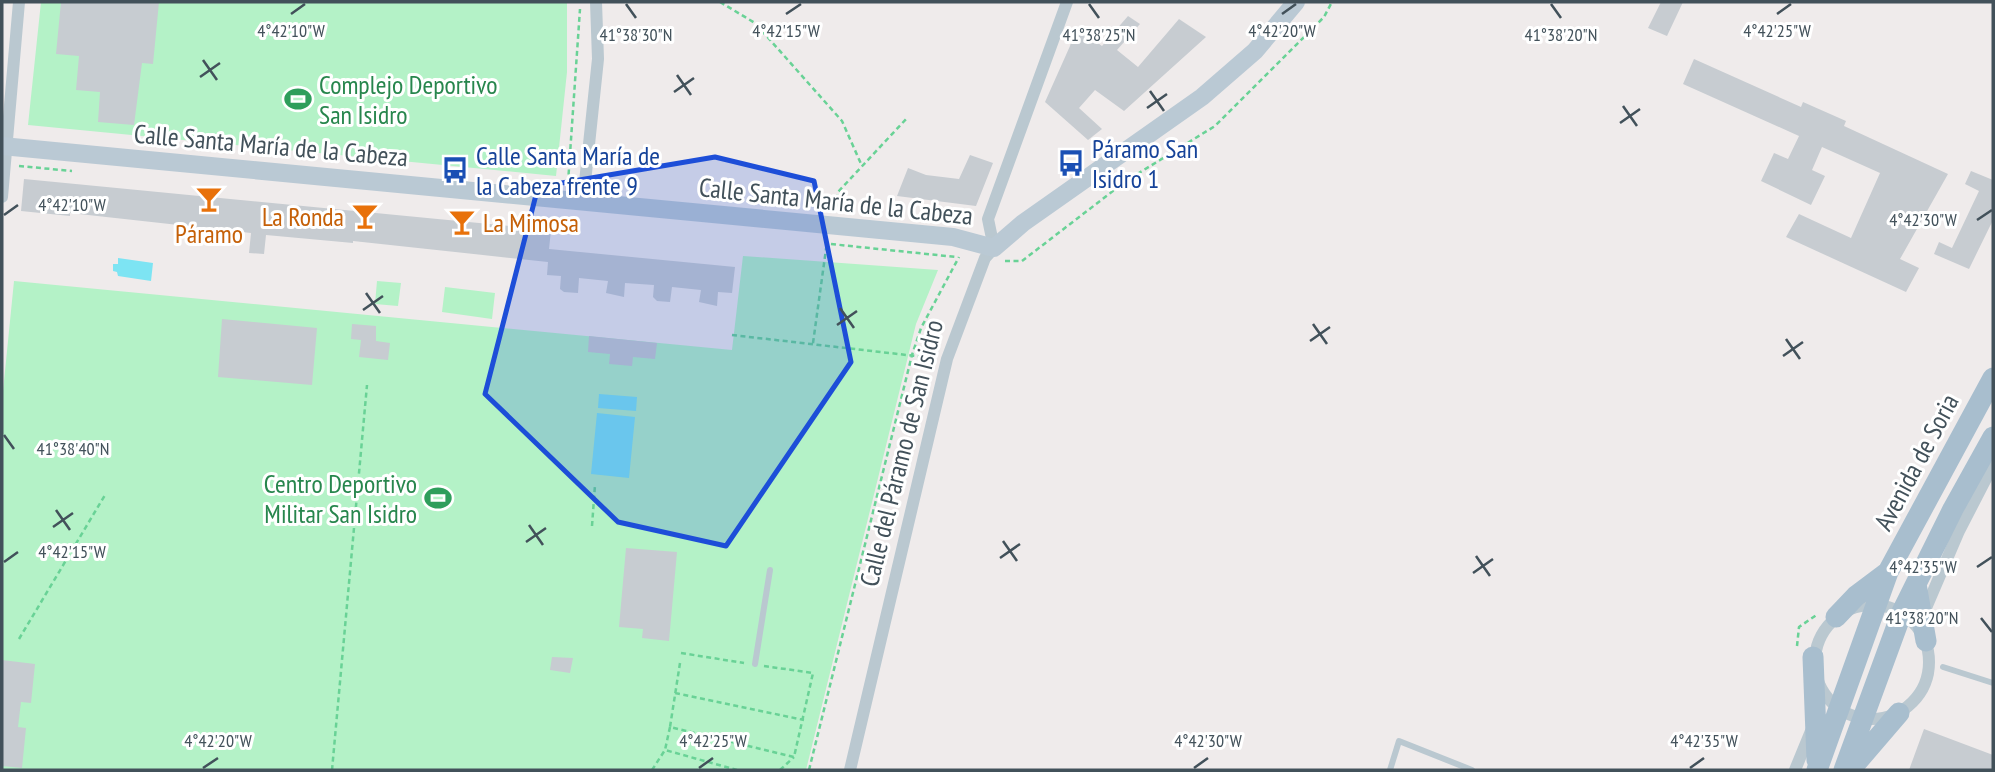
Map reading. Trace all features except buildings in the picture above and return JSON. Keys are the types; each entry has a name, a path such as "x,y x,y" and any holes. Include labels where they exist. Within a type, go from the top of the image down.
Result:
{"main road":[{"name":"Avenida de Soria","path":"1817,769 1888,572 1993,378"},
{"name":"Avenida de Soria","path":"1844,770 1863,719 1912,614 1916,584 1952,509 1993,437"},
{"path":"1836,617 1856,596 1888,572"},
{"path":"1912,614 1926,641"},
{"path":"1813,657 1817,769"},
{"path":"1850,770 1899,713"}],"street":[{"path":"2,197 3,146 19,2"},
{"path":"583,201 598,59 596,2"},
{"path":"999,254 988,219 1067,2"},
{"name":"Calle del Páramo de San Isidro","path":"850,770 947,359 985,258 999,254 1023,223 1220,82 1255,51 1296,2"},
{"name":"Calle Santa María de la Cabeza","path":"3,146 953,237 999,254"},
{"name":"Avenida de Soria","path":"1912,614 1993,465"},
{"path":"1912,614 1878,603 1854,607 1836,617 1826,626 1813,657 1817,679 1838,709 1863,719 1883,719 1899,713 1914,702 1928,678 1929,656 1926,641"},
{"path":"1795,770 1814,724"}],"lane":[{"path":"755,664 770,570"},
{"path":"1943,667 1993,683"},
{"path":"1390,770 1399,741 1472,770"}],"path":[{"path":"567,190 580,2"},
{"path":"720,2 755,23 842,121 862,166"},
{"path":"999,254 1022,261 1126,181 1215,126 1324,18 1332,2"},
{"path":"813,343 838,192 908,117"},
{"name":"Calle del Páramo de San Isidro","path":"809,770 912,355 921,328 959,257"},
{"path":"732,335 947,359"},
{"path":"332,770 367,385"},
{"path":"592,526 595,485"},
{"path":"19,639 105,495"},
{"path":"681,653 813,673 794,757 780,770"},
{"path":"652,770 665,750 680,663"},
{"path":"675,694 804,720"},
{"path":"670,727 794,757"},
{"path":"665,750 737,770"}],"highlighted area":[{"path":"715,157 814,181 851,362 726,546 618,522 485,394 538,187"}],"green space":[{"name":"Complejo Deportivo San Isidro","path":"41,2 567,2 567,72 556,176 28,125"},
{"name":"Centro Deportivo Militar San Isidro","path":"743,256 938,270 916,324 806,770 2,770 2,401 14,281 732,350"},
{"path":"377,281 401,283 398,306 375,304"},
{"path":"445,287 495,293 492,319 442,312"}],"water":[{"path":"118,258 153,263 151,281 118,276 117,272 113,271 113,264 118,264"},
{"path":"599,394 637,397 636,411 598,408"},
{"path":"597,413 635,417 629,478 591,474"}],"place":[{"name":"Complejo Deportivo San Isidro","path":"298,99"},
{"name":"Páramo San Isidro 1","path":"1071,163"},
{"name":"Calle Santa María de la Cabeza frente 9","path":"455,170"},
{"name":"Páramo","path":"209,199"},
{"name":"La Ronda","path":"365,216"},
{"name":"La Mimosa","path":"462,222"},
{"name":"Centro Deportivo Militar San Isidro","path":"438,498"}]}
